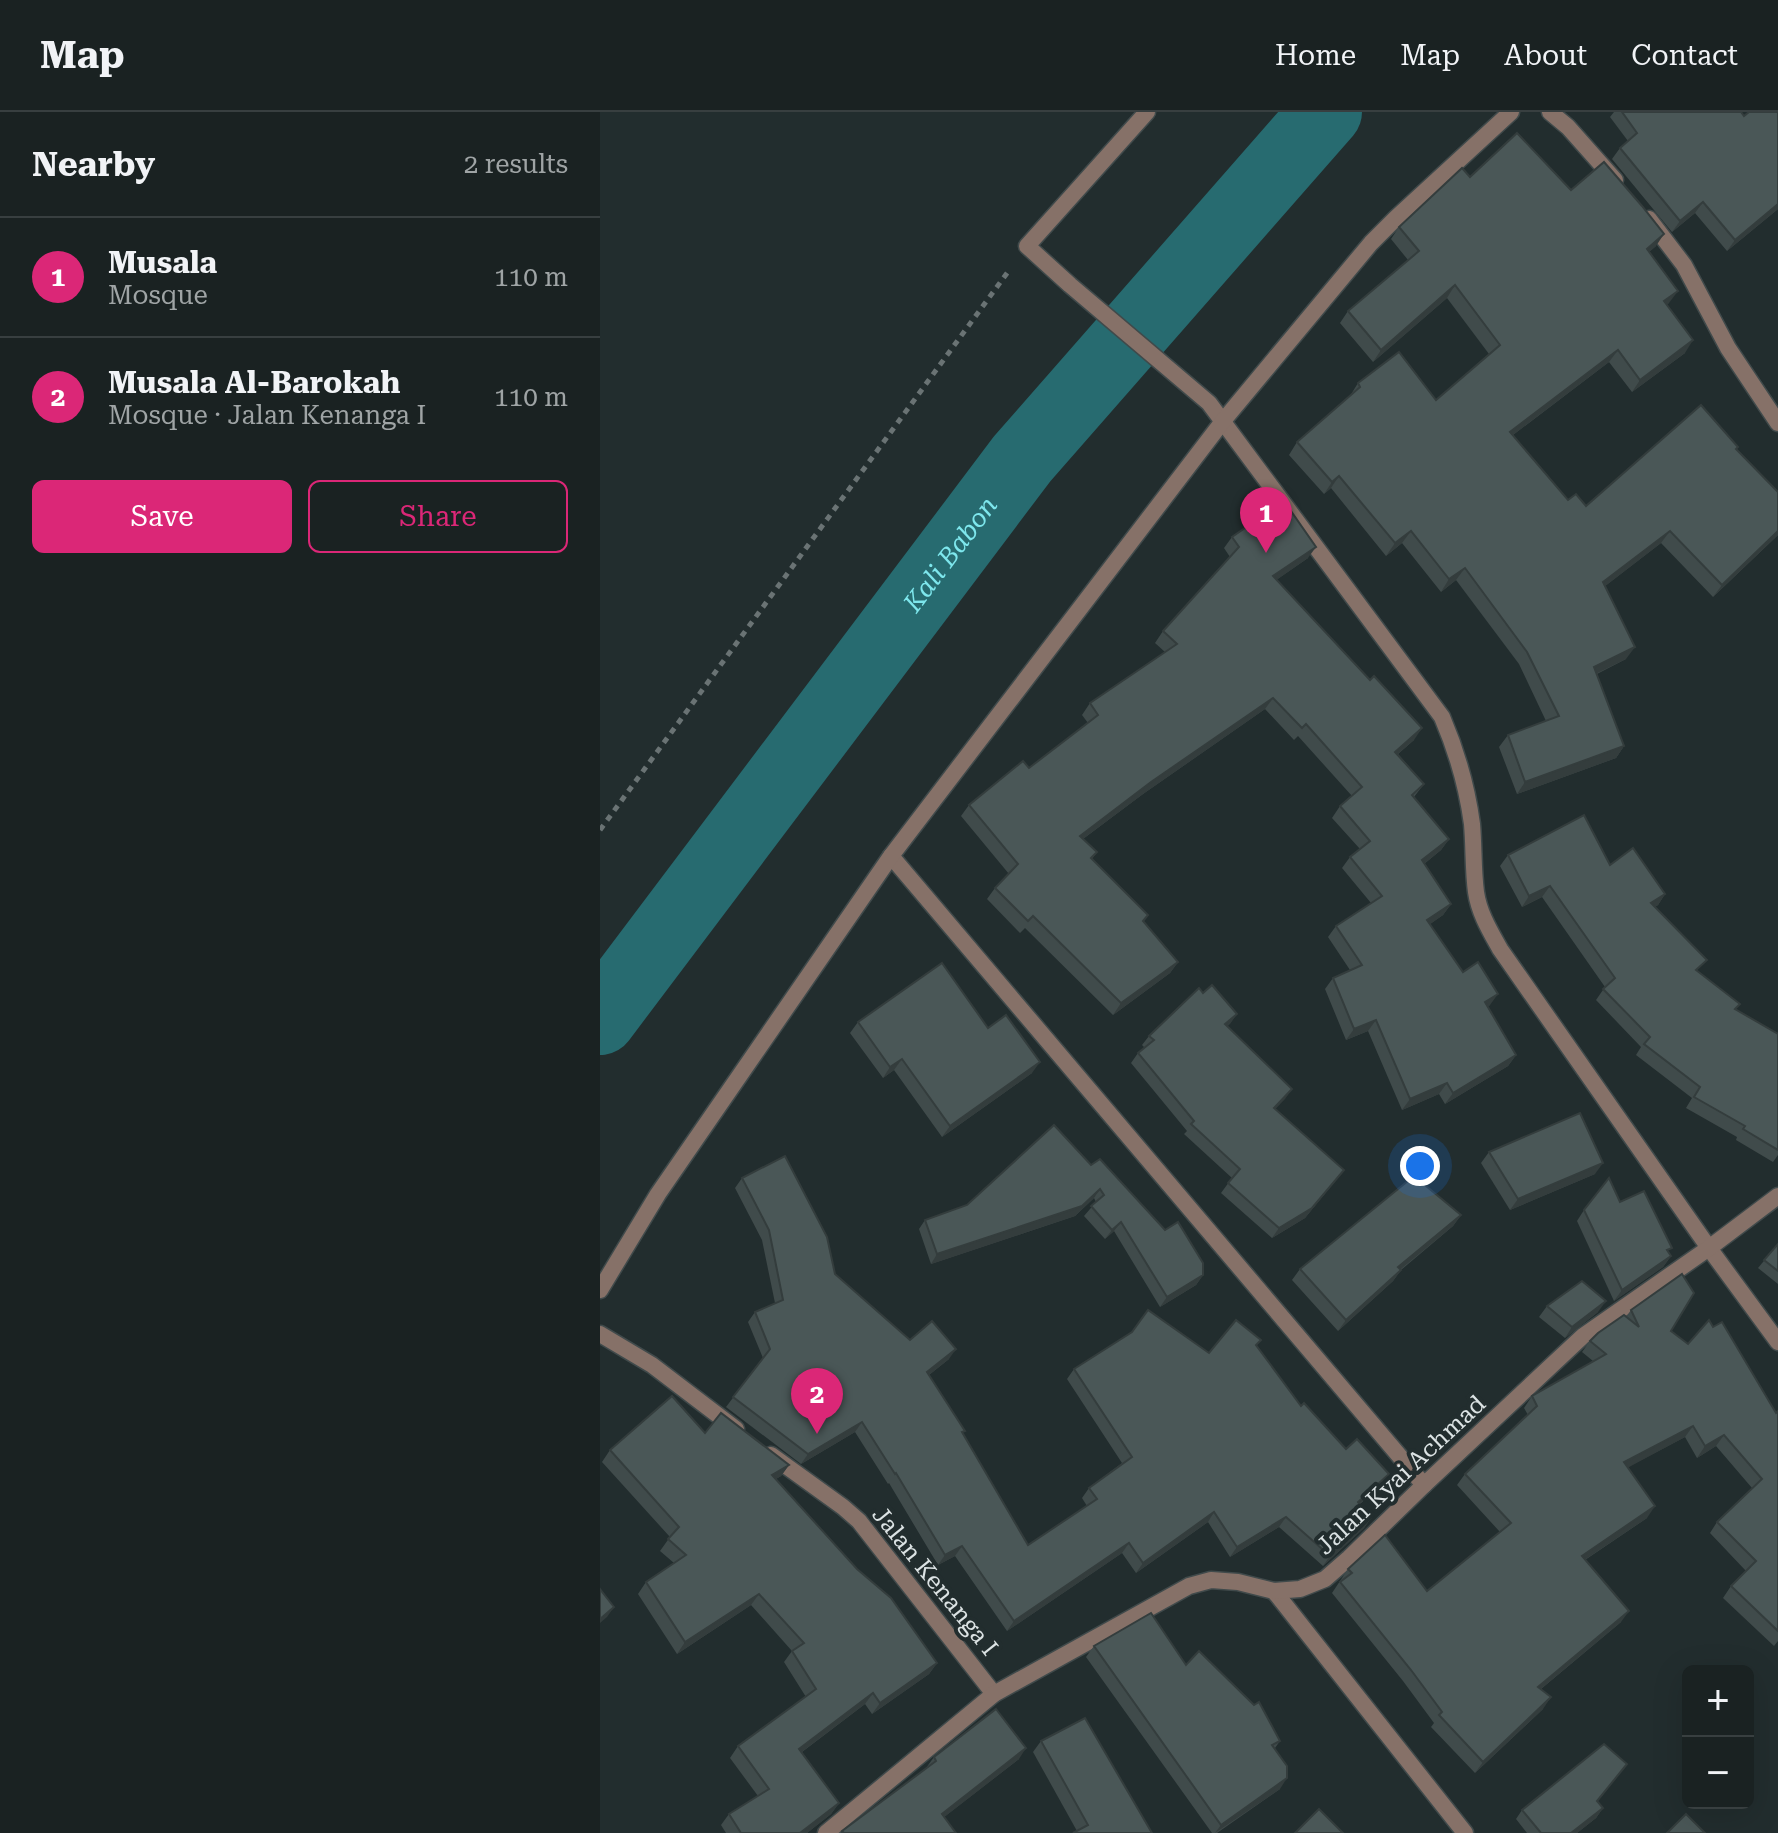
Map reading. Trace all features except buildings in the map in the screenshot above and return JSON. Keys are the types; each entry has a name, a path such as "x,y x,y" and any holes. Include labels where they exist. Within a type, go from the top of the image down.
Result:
{"street":[{"path":"1147,112 1027,246 1209,403 1442,717 1456,749 1467,792 1476,894 1484,919 1500,949 1778,1342"},
{"path":"600,1290 658,1194 891,856 1223,421 1371,243 1511,112"},
{"path":"1550,112 1568,127 1621,187"},
{"path":"1642,211 1684,265 1728,348 1778,423"},
{"path":"891,856 1424,1485"},
{"name":"Jalan Kyai Achmad","path":"826,1833 994,1694 1189,1586 1211,1580 1238,1582 1274,1591 1300,1589 1325,1579 1583,1336 1778,1196"},
{"name":"Jalan Kenanga I","path":"600,1334 652,1365 859,1521 994,1694"},
{"path":"1274,1591 1465,1833"}],"path":[{"path":"600,830 1027,246"}],"waterway":[{"name":"Kali Babon","path":"600,1019 1022,459 1326,112"}],"place":[{"name":"Musala","path":"1266,553"},
{"name":"Musala Al-Barokah","path":"817,1434"}]}
